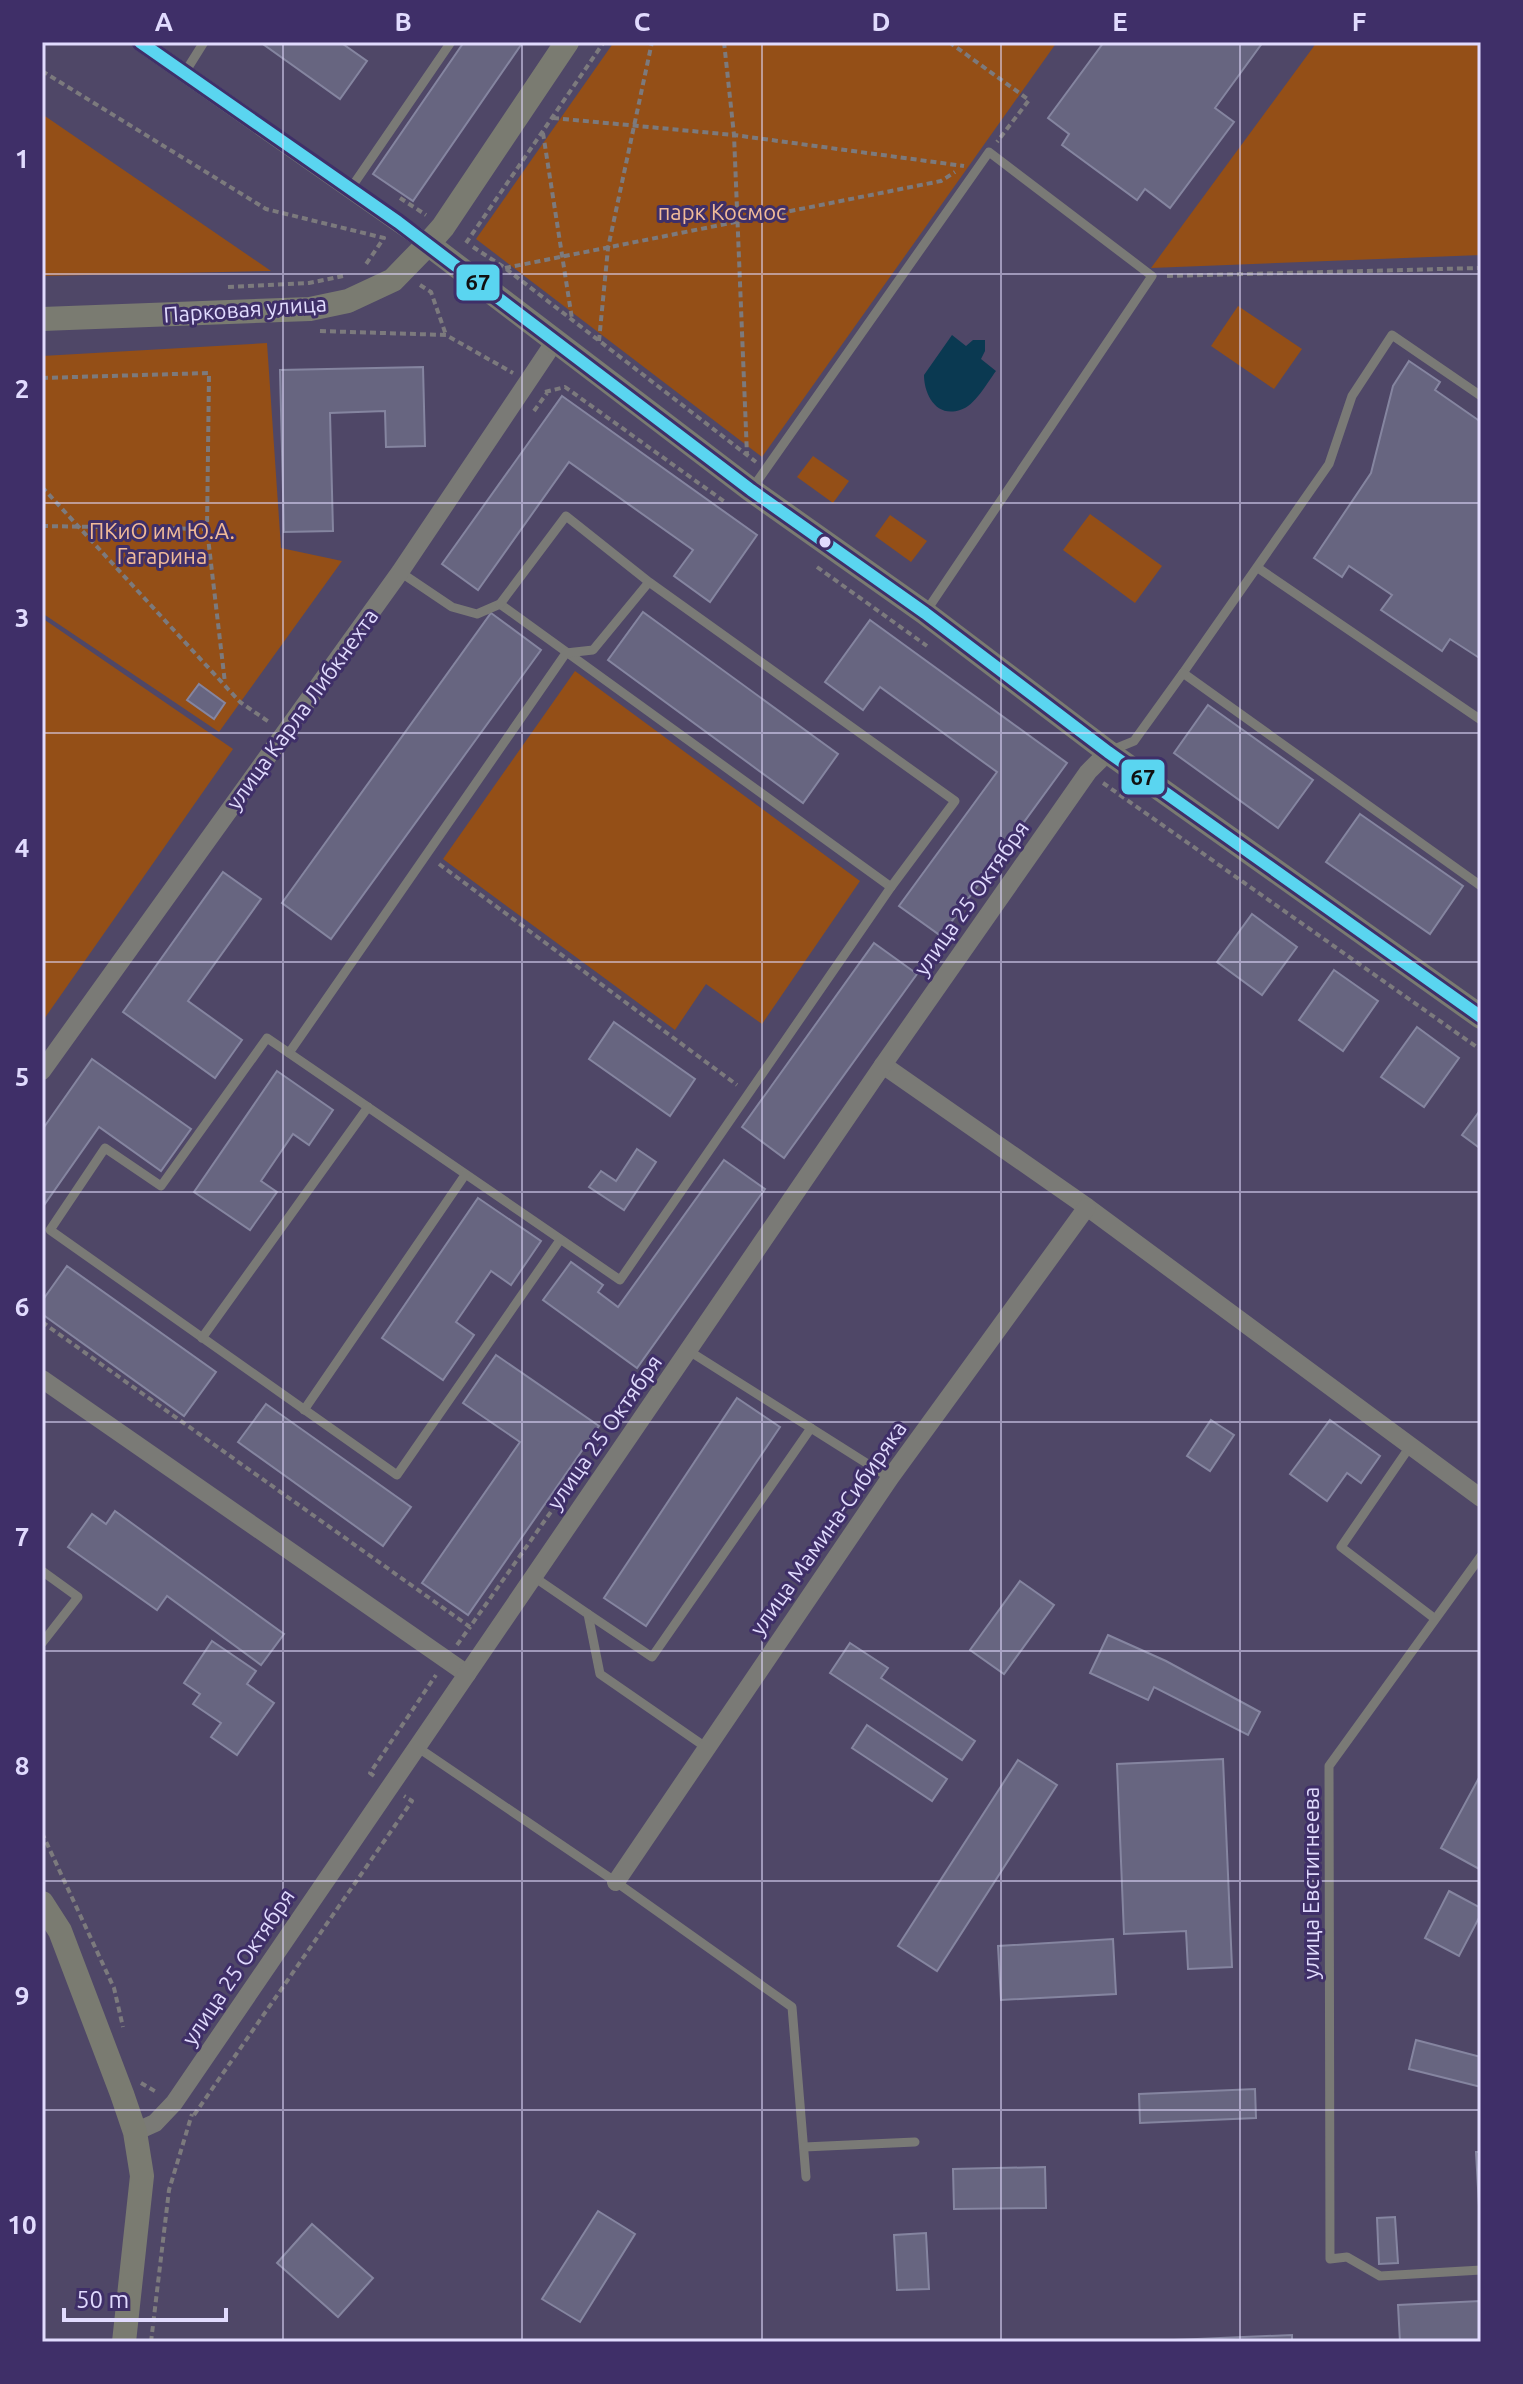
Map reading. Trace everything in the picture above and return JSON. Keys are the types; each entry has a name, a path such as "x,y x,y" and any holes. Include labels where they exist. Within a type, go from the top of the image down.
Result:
{"main road":[{"path":"567,42 443,227 428,244 751,490 925,613 1108,752 1481,1017"},
{"name":"Парковая улица","path":"42,319 310,309 348,301 393,280 428,244"},
{"path":"42,1903 60,1931 135,2132 142,2176 124,2342"}],"street":[{"path":"140,42 428,244"},
{"name":"улица Карла Либкнехта","path":"42,1071 400,572 555,341"},
{"name":"улица 25 Октября","path":"135,2132 155,2123 174,2103 883,1065 1088,772 1108,752"},
{"path":"883,1065 1087,1207 1481,1498"},
{"name":"улица Мамина-Сибиряка","path":"616,1882 890,1478 1087,1207"},
{"path":"42,1379 467,1674"}],"lane":[{"path":"184,74 204,42"},
{"path":"351,188 451,42"},
{"path":"751,490 989,152 1152,276 925,613"},
{"path":"1108,752 1134,741 1329,464 1352,396 1392,335 1481,396"},
{"path":"400,572 452,607 477,614 500,604 566,516 649,582 955,801 891,887 620,1280 267,1038 161,1186 105,1148 50,1230 397,1475 560,1240"},
{"path":"1258,568 1481,720"},
{"path":"289,1053 566,653 593,650 649,582"},
{"path":"500,604 891,887"},
{"path":"1183,673 1481,886"},
{"path":"202,1338 368,1107"},
{"path":"304,1410 465,1175"},
{"path":"689,1351 890,1478"},
{"path":"534,1577 652,1657 811,1428"},
{"path":"1411,1444 1341,1547 1434,1618"},
{"name":"улица Евстигнеева","path":"1481,1556 1329,1766 1330,2259 1347,2257 1380,2276 1481,2270"},
{"path":"42,1571 78,1597 42,1643"},
{"path":"588,1614 600,1674 707,1748"},
{"path":"417,1747 616,1882 792,2007 806,2177"},
{"path":"804,2147 915,2142"}],"path":[{"path":"466,243 604,42"},
{"path":"599,341 608,248 652,42"},
{"path":"724,42 734,135 751,490"},
{"path":"949,42 1029,100 989,152"},
{"path":"42,71 266,209 384,238 359,273"},
{"path":"505,268 941,181 966,166 734,135 553,118"},
{"path":"543,132 572,321"},
{"path":"1152,276 1481,268"},
{"path":"225,287 309,283 346,276"},
{"path":"431,292 446,335"},
{"path":"311,331 446,335 547,393 565,387 582,400"},
{"path":"42,378 209,373 207,529 225,686"},
{"path":"42,487 240,702 285,733"},
{"path":"42,526 207,529"},
{"path":"1088,772 1481,1050"},
{"path":"426,854 748,1094"},
{"path":"42,1833 114,1988 124,2034"},
{"path":"135,2079 194,2115 169,2190 151,2342"}],"green space":[{"name":"парк Космос","path":"614,42 1057,42 762,457 476,239"},
{"path":"1317,42 1481,42 1481,255 1151,268"},
{"path":"42,114 271,271 42,276"},
{"path":"1238,306 1302,349 1274,389 1211,346"},
{"name":"ПКиО им Ю.А. Гагарина","path":"267,343 281,548 342,561 219,732 42,613 42,356"},
{"path":"813,456 849,481 833,503 797,477"},
{"path":"1090,514 1162,566 1135,603 1063,550"},
{"path":"890,515 927,541 911,562 875,536"},
{"path":"42,618 233,749 42,1022"},
{"path":"575,671 860,881 762,1024 706,984 675,1030 443,859"}],"water":[{"path":"952,335 966,346 973,340 985,340 981,359 996,371 971,404 952,412 944,411 933,403 926,390 924,375"}],"building":[{"path":"260,42 340,42 367,61 340,99"},
{"path":"464,42 523,42 413,201 373,174"},
{"path":"1104,42 1263,42 1215,108 1234,122 1170,208 1145,189 1137,200 1062,145 1069,134 1048,118"},
{"path":"1409,361 1440,382 1435,390 1481,422 1481,659 1450,639 1442,651 1381,610 1392,595 1349,566 1342,577 1314,558 1371,473 1393,386"},
{"path":"423,367 425,446 386,447 385,411 330,413 333,531 284,532 280,370"},
{"path":"562,396 757,535 710,602 674,576 693,550 569,462 478,590 442,564"},
{"path":"643,612 838,754 803,803 608,660"},
{"path":"491,613 541,650 331,939 282,903"},
{"path":"870,620 1067,763 941,936 899,906 997,772 880,687 863,710 825,682"},
{"path":"199,684 225,703 214,719 187,700"},
{"path":"1208,705 1313,780 1278,828 1174,753"},
{"path":"1360,814 1463,886 1430,934 1326,862"},
{"path":"223,872 261,899 188,1001 242,1040 215,1078 123,1012"},
{"path":"1252,914 1297,947 1262,995 1217,962"},
{"path":"874,943 917,974 784,1158 742,1127"},
{"path":"1334,970 1378,1001 1343,1051 1299,1020"},
{"path":"614,1022 695,1079 670,1116 589,1059"},
{"path":"1417,1027 1459,1058 1424,1107 1381,1077"},
{"path":"92,1059 191,1129 161,1171 99,1127 42,1208 42,1130"},
{"path":"277,1071 333,1110 309,1145 293,1134 261,1181 277,1192 250,1230 194,1192"},
{"path":"1481,1109 1481,1149 1462,1135"},
{"path":"637,1149 656,1162 624,1210 589,1187 601,1171 616,1181"},
{"path":"724,1160 765,1189 637,1368 543,1300 571,1262 603,1285 598,1292 618,1307"},
{"path":"478,1198 541,1241 511,1285 491,1271 456,1322 474,1335 443,1380 382,1338"},
{"path":"67,1266 216,1372 184,1416 42,1314 42,1301"},
{"path":"496,1355 599,1426 468,1615 422,1583 520,1442 463,1403"},
{"path":"737,1398 780,1427 646,1626 604,1598"},
{"path":"266,1404 411,1507 383,1546 238,1442"},
{"path":"1211,1420 1234,1435 1210,1471 1187,1456"},
{"path":"1330,1420 1380,1456 1361,1483 1347,1473 1327,1501 1290,1474"},
{"path":"115,1511 284,1634 261,1665 167,1596 157,1610 68,1547 92,1514 106,1524"},
{"path":"1020,1581 1054,1605 1004,1674 970,1650"},
{"path":"1108,1635 1166,1661 1260,1712 1248,1735 1154,1687 1148,1700 1090,1673"},
{"path":"212,1641 256,1671 247,1684 274,1703 237,1755 211,1737 221,1723 193,1704 200,1694 184,1683"},
{"path":"850,1643 888,1668 881,1678 975,1741 962,1760 830,1673"},
{"path":"867,1725 947,1779 932,1801 852,1748"},
{"path":"1223,1759 1232,1967 1188,1969 1186,1931 1124,1934 1117,1764"},
{"path":"1018,1760 1057,1785 937,1971 898,1946"},
{"path":"1481,1774 1481,1870 1441,1848"},
{"path":"1449,1891 1481,1908 1481,1914 1459,1956 1425,1938"},
{"path":"1113,1939 1116,1994 1001,2000 998,1946"},
{"path":"1416,2040 1481,2057 1481,2087 1409,2069"},
{"path":"1255,2089 1256,2118 1140,2123 1139,2094"},
{"path":"1476,2152 1481,2152 1481,2242"},
{"path":"1045,2167 1046,2208 954,2209 953,2169"},
{"path":"598,2211 635,2234 580,2322 542,2299"},
{"path":"1395,2217 1398,2263 1379,2264 1377,2218"},
{"path":"312,2224 373,2278 338,2317 277,2263"},
{"path":"926,2233 929,2289 897,2290 894,2235"},
{"path":"1480,2301 1481,2342 1400,2342 1398,2305"},
{"path":"1292,2335 1292,2342 1128,2342"}],"transit line":[{"name":"67","path":"140,42 398,222 751,490 925,613 1108,752 1481,1017"}]}
